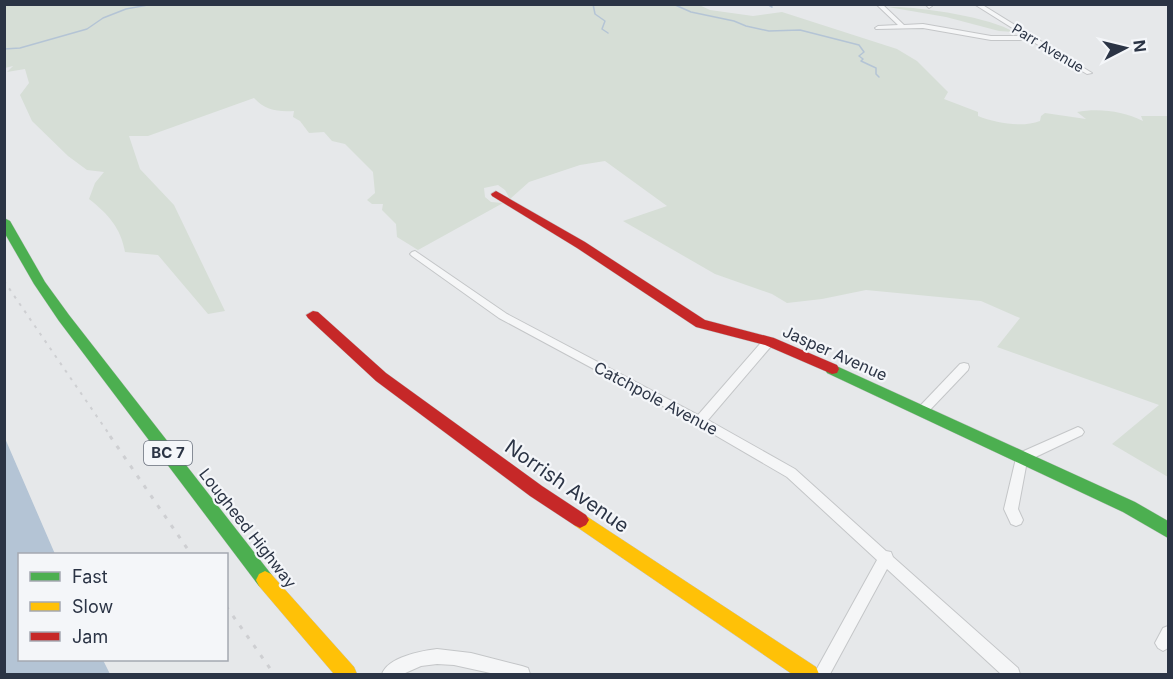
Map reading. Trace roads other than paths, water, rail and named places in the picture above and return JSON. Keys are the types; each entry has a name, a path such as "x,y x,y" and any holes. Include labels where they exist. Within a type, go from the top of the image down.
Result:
{"street":[{"path":"878,4 903,27"},
{"name":"Parr Avenue","path":"976,4 1089,73"},
{"path":"878,28 939,27 999,39 1030,38"},
{"name":"Jasper Avenue","path":"496,194 581,245 701,324 769,341 923,410 1129,507 1168,530"},
{"name":"Lougheed Highway","path":"4,221 40,284 64,318 265,580 347,675"},
{"name":"Catchpole Avenue","path":"415,254 502,316 700,421 791,473 1012,675"},
{"name":"Norrish Avenue","path":"313,315 381,377 536,491 809,675"},
{"path":"700,421 769,341"},
{"path":"923,410 964,367"},
{"path":"1016,520 1011,509 1021,458 1078,432"},
{"path":"822,675 885,557"},
{"path":"390,675 419,657 449,656 522,675"}],"water":[{"path":"4,436 55,553 18,553 18,661 104,661 110,674 5,674"}],"waterway":[{"path":"4,49 20,48 87,29 103,18 126,9 153,4"},
{"path":"593,4 595,14 605,21 602,29 608,33"},
{"path":"673,4 691,12 734,21 746,26 769,31 800,30 859,45 864,52 859,56 863,59 861,61 876,68 876,74 879,77"},
{"path":"767,4 772,7"}],"railway":[{"path":"4,281 111,437"},
{"path":"110,436 190,553"},
{"path":"228,609 274,674"}]}
